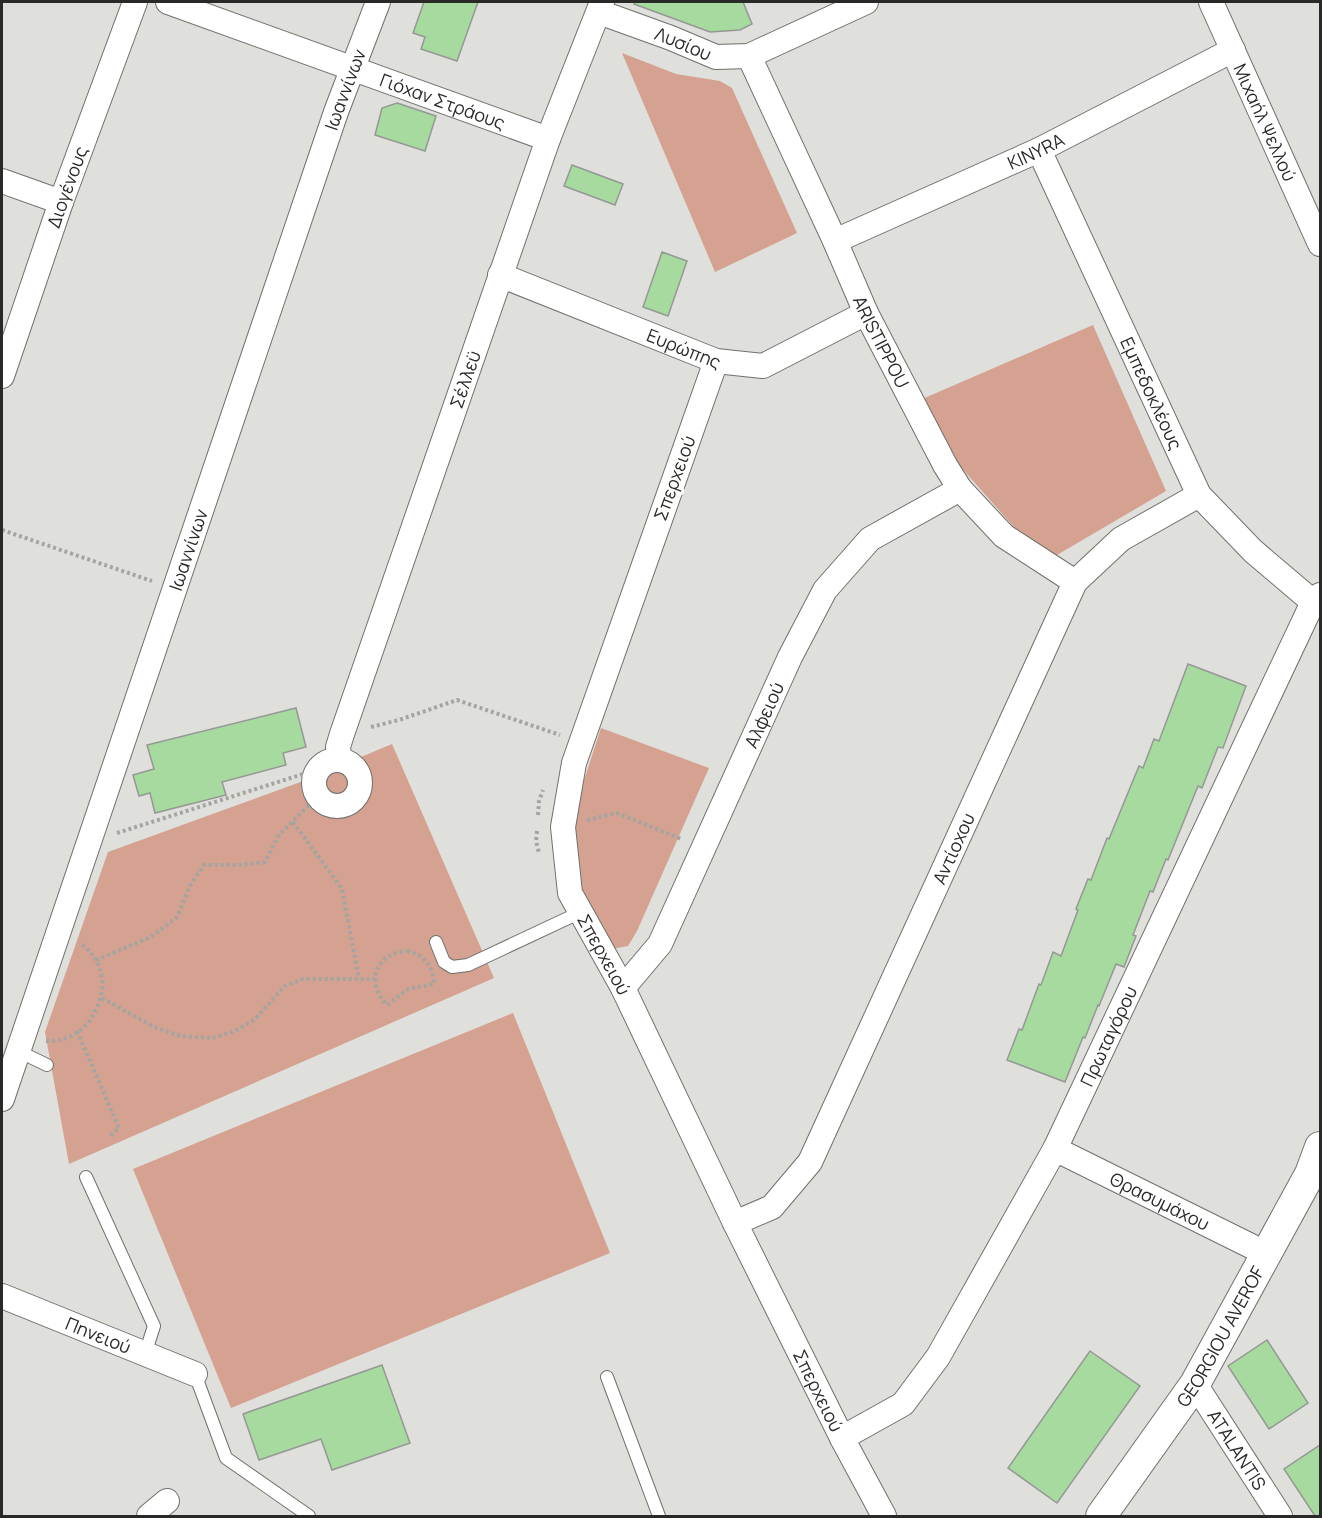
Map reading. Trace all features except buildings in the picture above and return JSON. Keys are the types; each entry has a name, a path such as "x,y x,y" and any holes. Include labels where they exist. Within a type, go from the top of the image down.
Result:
{"street":[{"name":"Διογένους","path":"2,376 61,202 135,2"},
{"name":"Γιόχαν Στράους","path":"168,2 548,139"},
{"name":"Ιωαννίνων","path":"2,1099 336,112 378,2"},
{"name":"Λυσίου","path":"601,7 716,57 749,56 866,2"},
{"name":"Μιχαήλ Ψελλού","path":"1211,2 1320,244"},
{"name":"Σέλλεϋ","path":"329,764 338,747 548,139 601,7"},
{"name":"KINYRA","path":"835,241 1039,150 1233,50"},
{"name":"ARISTIPPOU","path":"749,56 866,313 945,465 960,489 1004,536 1075,582"},
{"name":"Εμπεδοκλέους","path":"1039,150 1199,495 1253,551 1317,599"},
{"path":"2,181 61,202"},
{"name":"Ευρώπης","path":"500,275 716,361 763,366 866,313"},
{"name":"Σπερχειού","path":"716,361 574,763 563,826 570,893 623,988 735,1223 884,1516"},
{"name":"Αλφειού","path":"623,988 660,944 790,657 825,590 870,539 960,489"},
{"name":"Αντίοχου","path":"735,1223 772,1207 810,1162 1075,582 1121,539 1199,495"},
{"name":"Πρωταγόρου","path":"843,1438 903,1404 938,1356 1055,1149 1317,599"},
{"path":"347,763 357,773 359,788 352,801 338,806 330,805 318,796 314,782 329,764 347,763"},
{"name":"Θρασυμάχου","path":"1055,1149 1265,1253"},
{"name":"GEORGIOU AVEROF","path":"1101,1516 1195,1384 1265,1253 1317,1170"},
{"name":"Πηνειού","path":"2,1296 195,1374"},
{"name":"ATALANTIS","path":"1195,1384 1280,1516"}],"lane":[{"path":"436,942 444,962 452,968 468,965 581,912"},
{"path":"19,1046 47,1065"},
{"path":"86,1177 154,1326 145,1354"},
{"path":"195,1374 226,1458 309,1516"},
{"path":"607,1377 659,1516"}],"path":[{"path":"2,530 152,581"},
{"path":"342,734 399,720 457,700 581,742"},
{"path":"89,840 102,838 329,764"},
{"path":"96,960 151,937 177,917 191,884 204,865 265,862 279,835 318,796"},
{"path":"563,826 617,813 703,849"},
{"path":"292,822 342,889 359,979"},
{"path":"19,1046 68,1037 86,1025 102,998 103,978 96,960 93,954 72,936"},
{"path":"407,951 424,958 430,966 434,984 408,989 387,1005 380,998 375,979 381,962 397,952 407,951"},
{"path":"102,998 162,1030 180,1036 212,1038 235,1031 255,1019 285,986 303,979 375,979"},
{"path":"77,1031 119,1128 109,1137"}],"shaded area":[{"path":"622,53 676,74 720,81 732,88 797,233 715,272"},
{"path":"1093,325 1166,491 1045,562 958,464 920,400"},
{"path":"601,728 709,768 637,931 628,946 612,949 603,936 579,884 573,814"},
{"path":"392,744 494,978 69,1164 45,1032 108,852 306,780"},
{"path":"513,1013 610,1253 231,1408 133,1169"}]}
